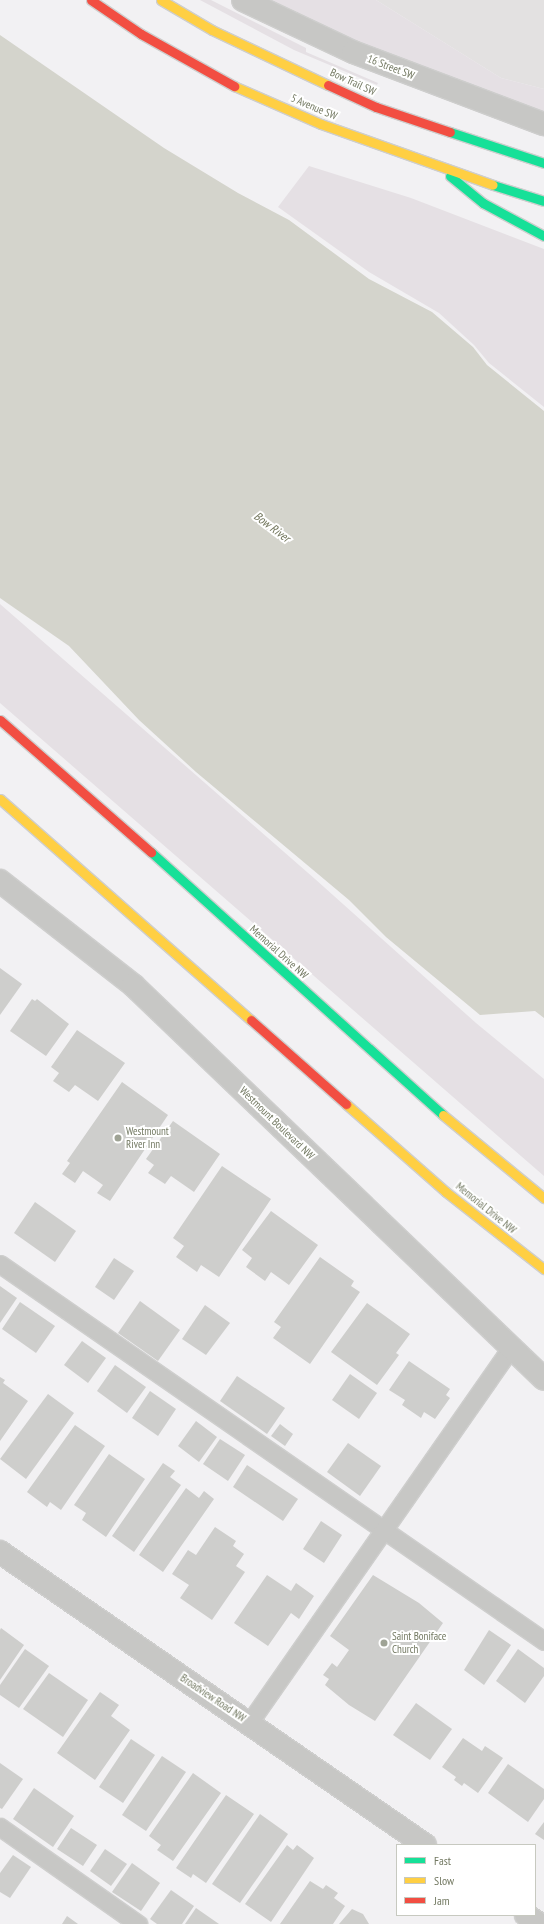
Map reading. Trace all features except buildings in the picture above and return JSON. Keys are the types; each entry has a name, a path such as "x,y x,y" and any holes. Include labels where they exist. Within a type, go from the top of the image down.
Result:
{"main road":[{"name":"5 Avenue SW","path":"92,0 141,34 225,82 321,124 438,166 544,200"},
{"name":"Bow Trail SW","path":"161,0 212,30 376,107 544,163"},
{"path":"438,166 483,203 544,236"},
{"name":"Memorial Drive NW","path":"0,720 98,804 418,1094 544,1198"},
{"name":"Memorial Drive NW","path":"0,799 446,1192 544,1269"}],"street":[{"name":"16 Street SW","path":"243,0 353,52 544,124"},
{"name":"Westmount Boulevard NW","path":"0,881 133,985 544,1379"},
{"name":"Broadview Road NW","path":"0,1552 424,1844"},
{"path":"527,1916 539,1924"}],"lane":[{"path":"0,1264 382,1531 544,1641"},
{"path":"249,1723 511,1347"},
{"path":"0,1827 138,1924"}],"shaded area":[{"path":"200,0 211,0 306,48 306,52 378,83 377,85 294,50"},
{"path":"267,0 376,0 501,78 544,89 544,112 377,50"},
{"path":"376,0 544,0 544,89 501,78"},
{"path":"309,166 411,198 544,249 544,407 489,363 474,345 439,313 369,272 278,207"},
{"path":"0,604 315,879 476,1023 544,1079 544,1176 0,703"}],"water":[{"name":"Bow River","path":"0,35 164,148 238,193 289,220 369,279 432,312 473,347 487,365 544,411 544,1018 535,1011 480,1015 386,937 349,900 196,772 139,720 69,646 0,598"}],"traffic: fast":[{"path":"450,132 544,163"},
{"path":"450,176 483,203 544,236"},
{"path":"493,185 544,201"},
{"path":"151,852 443,1115"}],"traffic: slow":[{"path":"161,0 212,30 328,85"},
{"path":"234,86 321,124 493,185"},
{"path":"0,799 251,1020"},
{"path":"346,1104 446,1192 544,1269"},
{"path":"443,1115 544,1198"}],"traffic: jam":[{"path":"91,0 141,34 234,86"},
{"path":"328,85 376,107 450,132"},
{"path":"0,720 151,852"},
{"path":"251,1020 346,1104"}],"place":[{"name":"Westmount River Inn","path":"118,1138"},
{"name":"Saint Boniface Church","path":"384,1643"}]}
